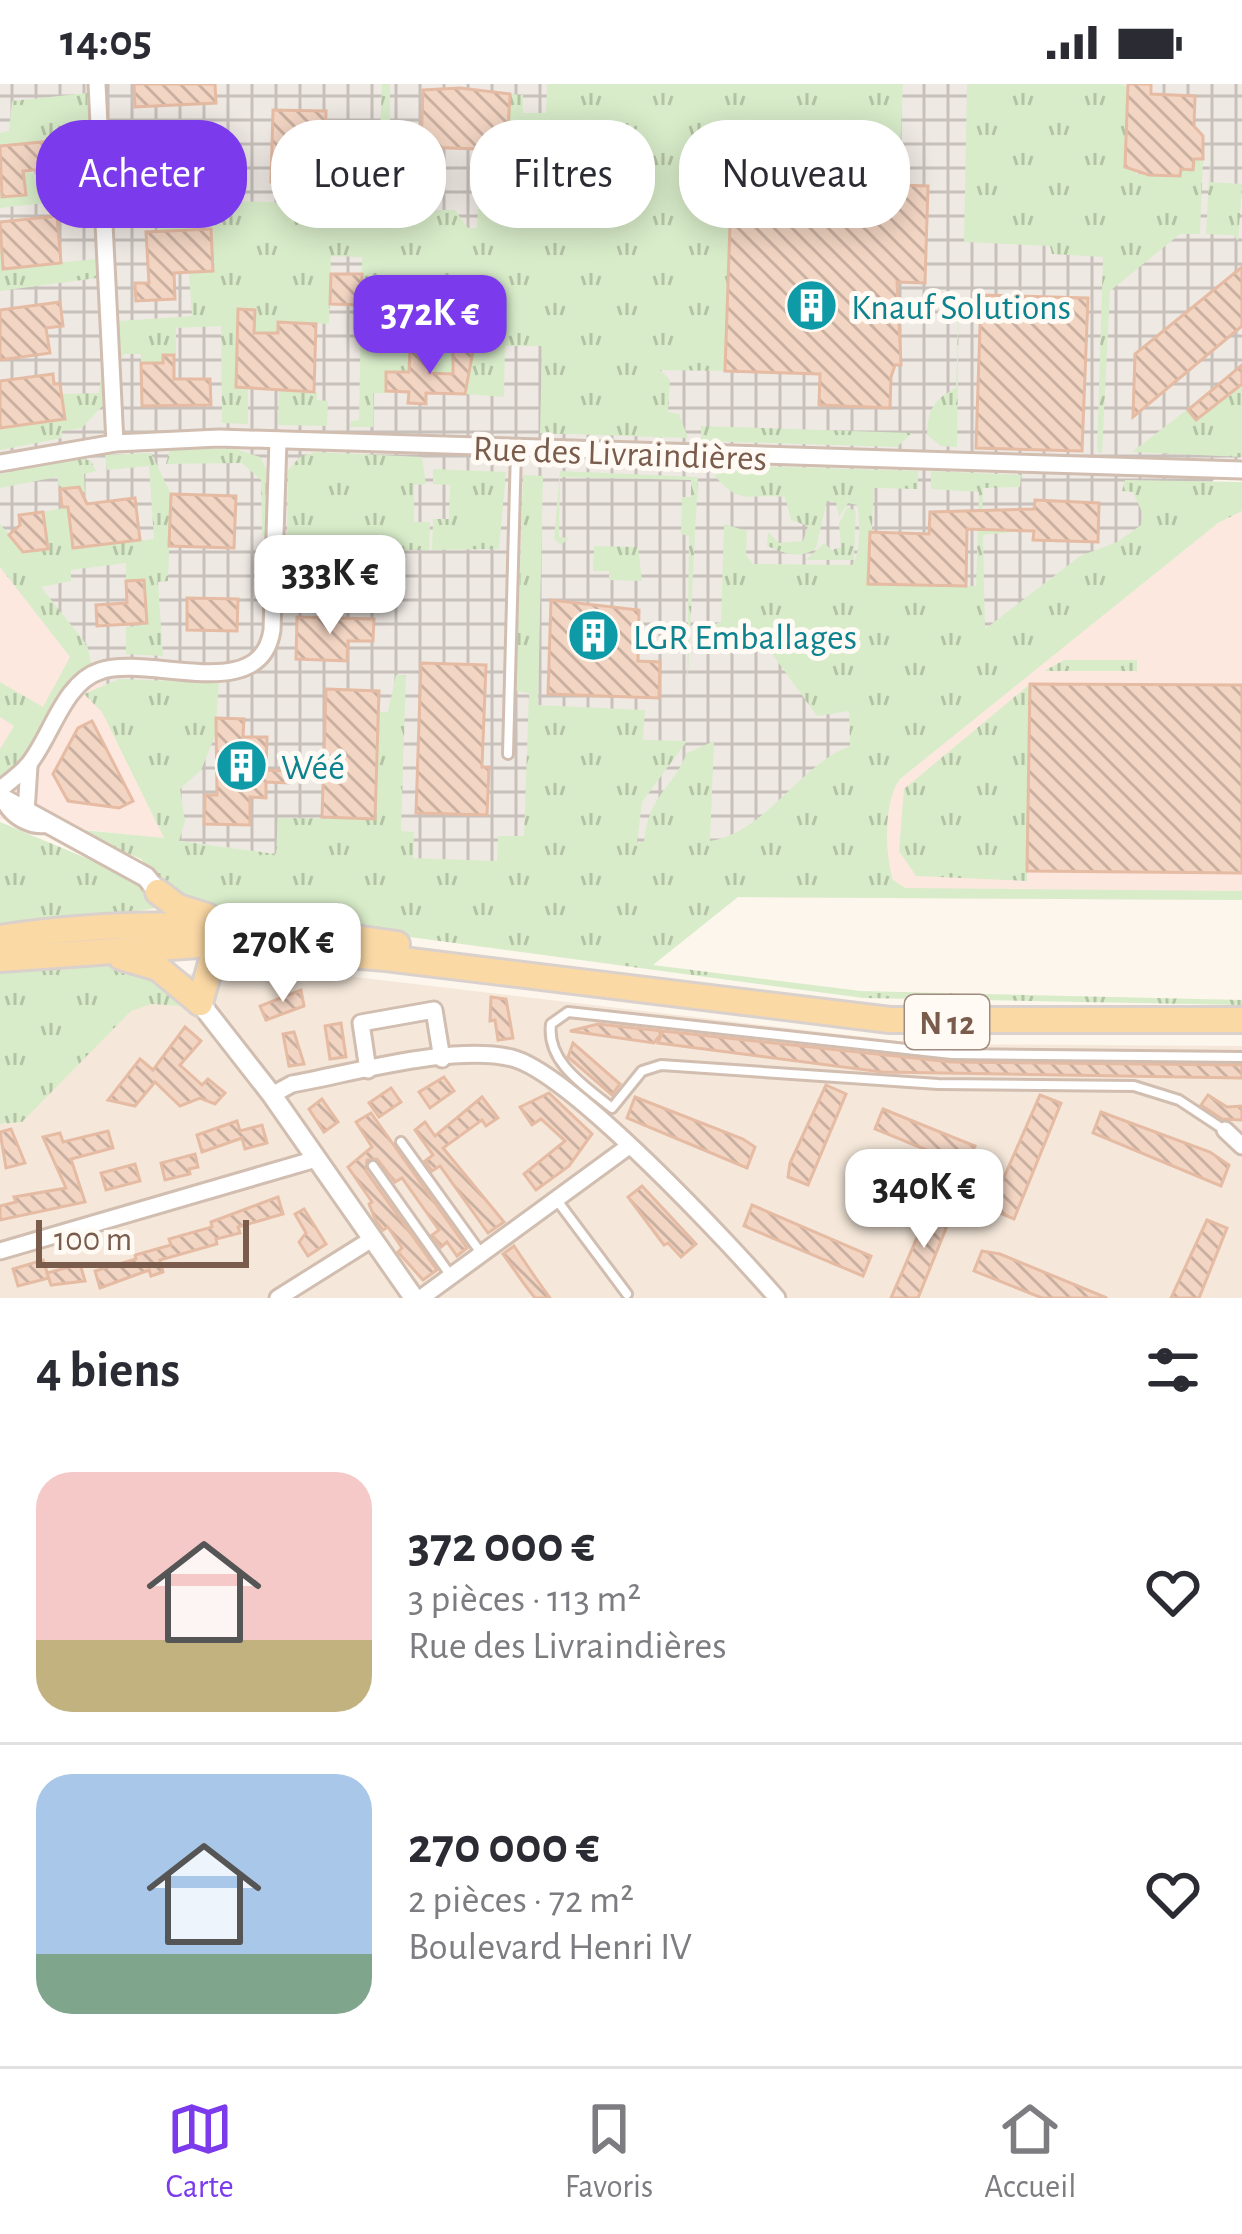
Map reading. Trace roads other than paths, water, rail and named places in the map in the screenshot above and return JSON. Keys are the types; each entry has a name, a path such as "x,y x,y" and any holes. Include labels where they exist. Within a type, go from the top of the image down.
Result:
{"main road":[{"name":"N 12","path":"158,892 178,907 232,925"},
{"name":"N 12","path":"0,938 120,925 232,925 448,952 575,980"},
{"name":"N 12","path":"0,959 212,944 386,958 890,1020 1242,1020"},
{"name":"N 12","path":"58,952 78,958 145,960 200,1004 211,963 224,956 284,954 364,963 386,958"}],"street":[{"path":"97,84 115,443"},
{"path":"158,892 146,878 0,796 29,764 76,688 93,674 120,668 238,671 263,655 272,629 278,440"},
{"name":"Rue des Livraindières","path":"0,463 115,443 278,440 1242,470"},
{"path":"26,812 29,764"},
{"path":"200,1004 272,1095 418,1298 629,1146"},
{"path":"368,1070 361,1023 434,1010 442,1060"},
{"path":"272,1095 292,1084 368,1070 508,1057 541,1071 607,1115 629,1146 777,1298"},
{"path":"1225,1130 1242,1146"},
{"path":"0,1251 316,1159"},
{"path":"278,1298 372,1239"}],"lane":[{"path":"508,754 516,448"},
{"path":"0,796 6,813 34,829 52,828"},
{"path":"1225,1130 1180,1100 1133,1086 938,1084 661,1065 642,1071 607,1115 559,1061 549,1040 551,1024 568,1012 952,1054 1242,1057"},
{"path":"401,1142 481,1254"},
{"path":"373,1166 451,1276"},
{"path":"556,1199 627,1294"}],"place":[{"name":"Knauf Solutions","path":"812,306"},
{"name":"LGR Emballages","path":"594,636"},
{"name":"Wéé","path":"242,766"}]}
